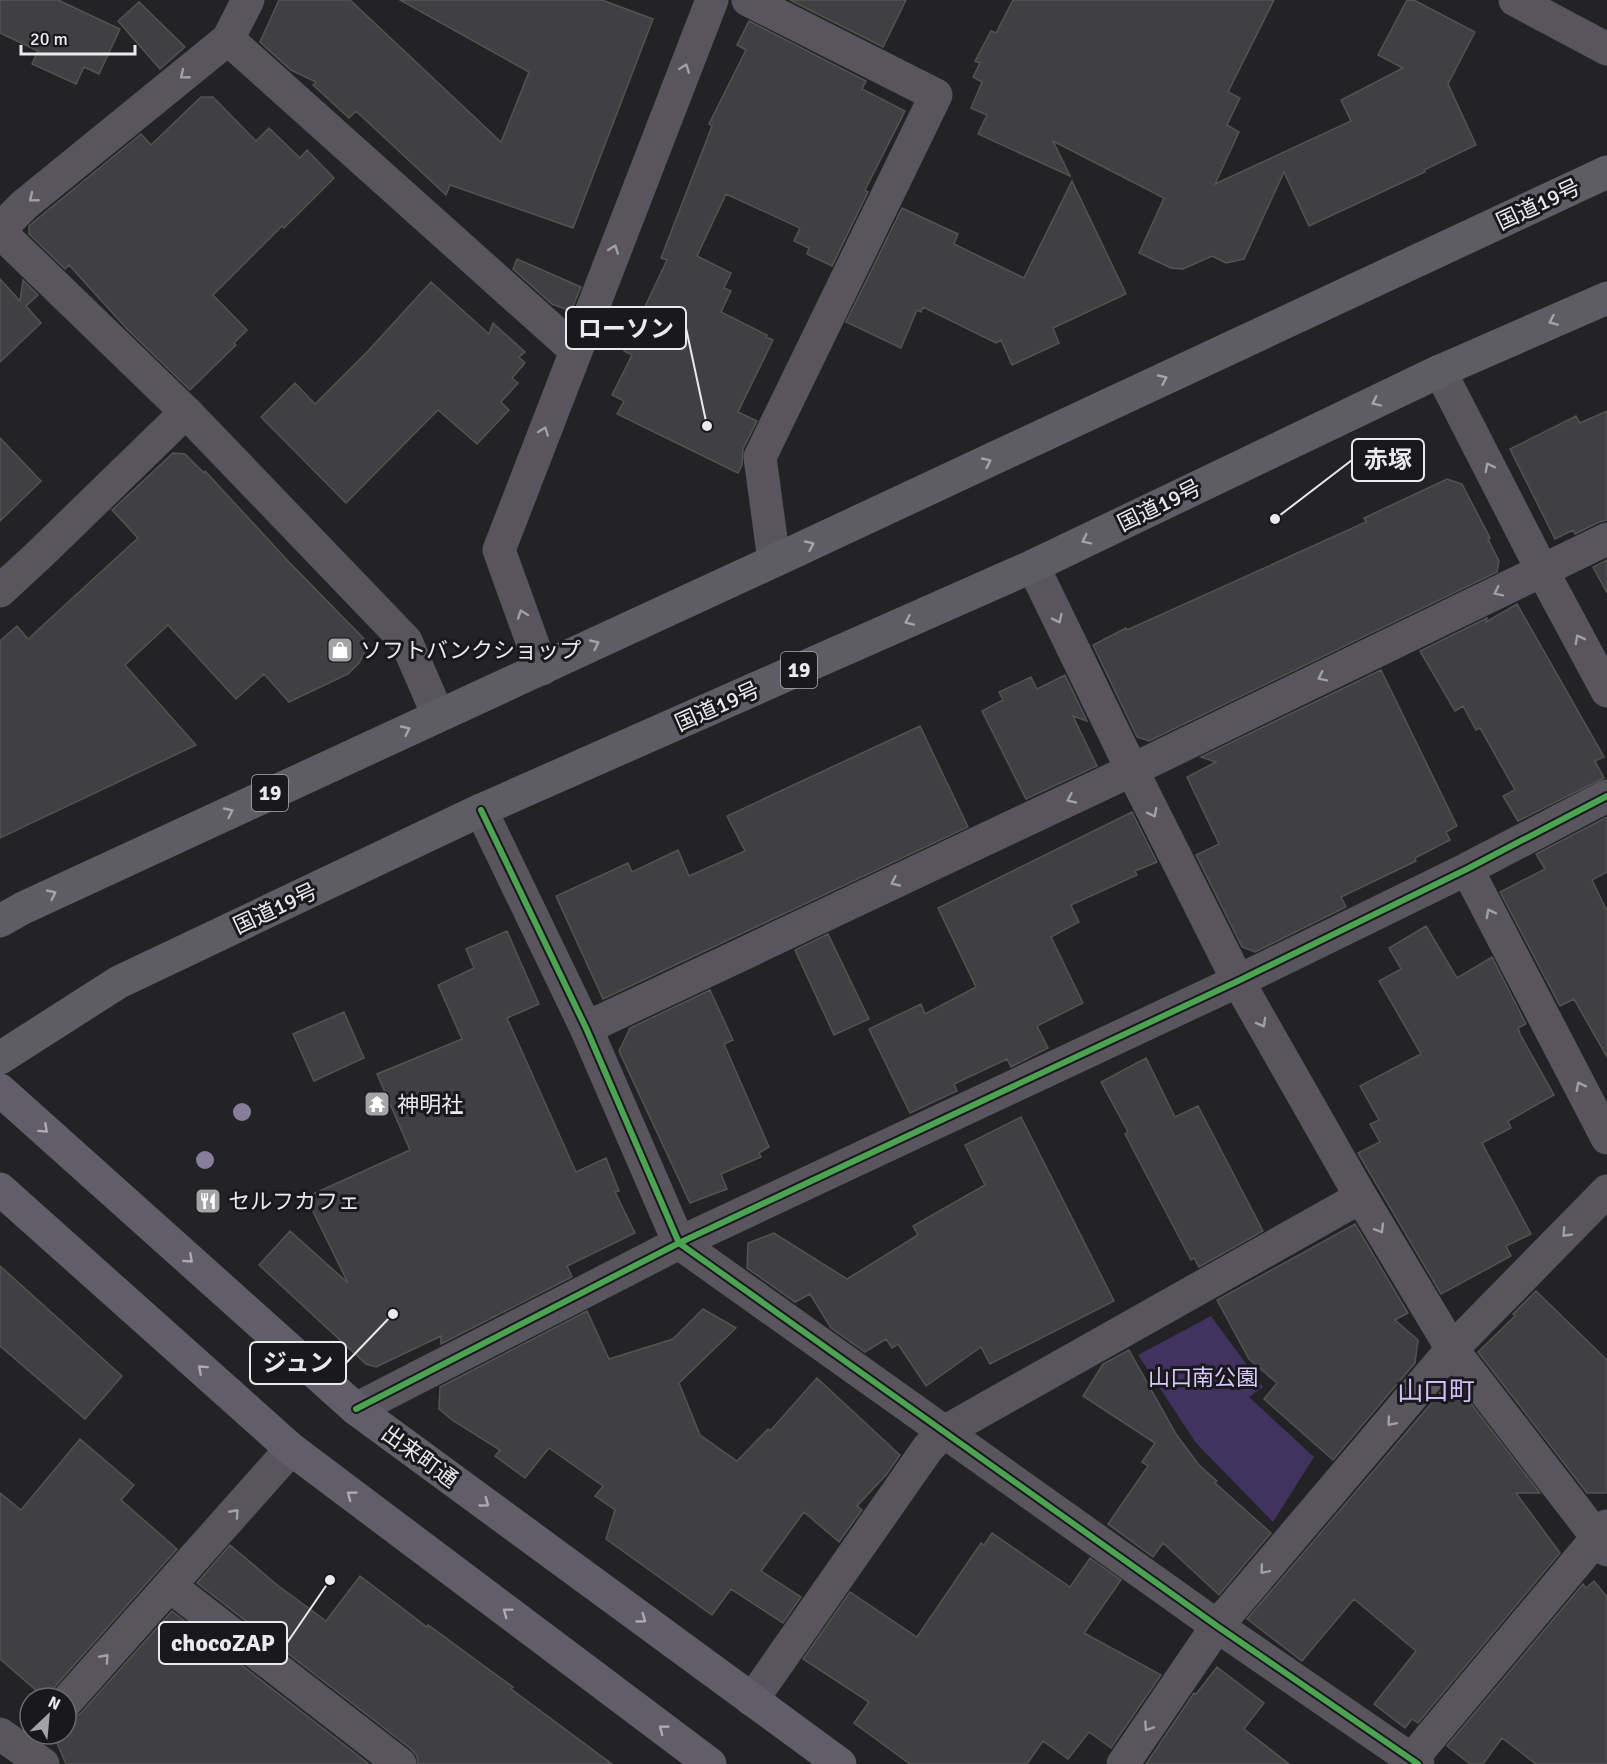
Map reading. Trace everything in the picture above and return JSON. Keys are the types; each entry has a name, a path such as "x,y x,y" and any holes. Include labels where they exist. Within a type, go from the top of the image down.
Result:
{"highway":[{"name":"国道19号","path":"0,921 23,908 542,669 1607,172"},
{"name":"国道19号","path":"0,1058 119,982 481,810 1033,566 1440,371 1607,298"}],"main road":[{"name":"出来町通","path":"0,1090 356,1409 836,1762"},
{"path":"0,1189 291,1449 710,1764"}],"street":[{"path":"248,0 228,39 24,205 0,231 186,412 406,641 438,715"},
{"path":"542,669 498,550 712,0"},
{"path":"748,0 936,95 760,457 774,561"},
{"path":"1515,0 1607,49"},
{"path":"228,39 575,350"},
{"path":"1440,371 1607,691"},
{"path":"0,591 186,412"},
{"path":"586,1028 1132,770 1607,538"},
{"path":"481,810 586,1028 679,1243 1217,1626 1415,1762 1604,1538 1452,1349 1360,1197 1238,981 1033,566"},
{"path":"356,1409 679,1243 1238,981 1467,869 1607,796"},
{"path":"1467,869 1607,1138"},
{"path":"1123,1764 1217,1626 1452,1349 1607,1191"},
{"path":"752,1700 928,1448 944,1432 1360,1197"},
{"path":"78,1689 291,1449"},
{"path":"170,1586 400,1764"}],"green space":[{"name":"山口南公園","path":"1211,1316 1263,1387 1249,1397 1314,1457 1273,1522 1196,1443 1138,1355"}],"building":[{"path":"0,0 58,0 120,29 99,74 84,67 76,84 32,64 38,51 0,33"},
{"path":"279,0 350,0 501,142 529,72 400,0 602,0 653,19 573,228 450,185 446,195 356,111 349,118 313,85 316,82 291,70 260,42"},
{"path":"790,0 906,0 883,47"},
{"path":"1013,0 1274,0 1228,92 1240,98 1227,125 1239,132 1215,184 1351,121 1341,100 1403,68 1378,55 1407,0 1414,0 1475,32 1448,84 1476,145 1424,170 1425,172 1309,226 1284,172 1244,259 1226,263 1212,256 1183,269 1171,268 1139,253 1164,198 1053,141 1070,176 978,134 987,115 971,108 982,82 973,77 980,63 975,61 991,31 996,33"},
{"path":"139,2 185,47 160,69 118,21"},
{"path":"749,21 866,81 862,89 905,111 865,190 868,192 832,266 807,254 809,248 794,241 800,228 726,194 697,256 731,273 724,288 731,291 721,312 773,340 738,412 757,421 743,449 742,465 738,473 617,414 624,401 612,395 632,355 624,351 667,260 661,258 712,126 709,124 746,50 737,45"},
{"path":"201,97 213,97 256,141 269,128 300,158 307,150 334,178 213,295 247,330 234,343 236,345 190,390 127,329 69,265 65,269 29,234 29,226 141,134 151,145"},
{"path":"1072,181 1126,294 1053,328 1059,343 1012,365 1001,340 996,343 923,307 921,312 917,310 901,348 846,322 902,208 958,234 954,244 1024,278"},
{"path":"517,259 581,287 571,311 552,304 513,269"},
{"path":"0,279 20,301 23,280 38,295 26,306 41,323 0,362"},
{"path":"431,282 489,334 493,323 525,352 519,357 525,363 512,378 518,383 501,402 509,410 477,444 438,410 346,503 261,417 295,383 315,404 368,351"},
{"path":"1607,411 1607,520 1575,534 1573,530 1555,539 1510,449 1576,416 1580,423"},
{"path":"0,438 41,481 0,521"},
{"path":"173,453 185,454 204,473 205,471 369,644 359,663 348,674 289,702 264,674 236,699 168,625 125,665 196,745 0,838 0,641 17,626 28,639 138,538 112,510"},
{"path":"1447,479 1462,484 1490,538 1488,539 1499,561 1497,572 1149,741 1137,737 1093,645 1126,628 1127,630 1366,522 1364,518"},
{"path":"1607,560 1607,593 1593,567"},
{"path":"1517,604 1604,757 1595,761 1604,778 1518,821 1503,796 1515,790 1480,728 1476,730 1463,706 1455,711 1420,651 1487,618 1486,622"},
{"path":"1381,670 1457,826 1446,832 1450,840 1415,858 1416,861 1341,897 1346,907 1255,952 1242,947 1196,855 1219,844 1187,777 1216,762 1201,757"},
{"path":"1065,675 1087,721 1073,716 1097,766 1026,799 982,711 1003,700 999,692 1031,677 1037,689"},
{"path":"920,726 968,827 603,999 556,896 628,863 632,872 678,850 689,876 745,851 727,816"},
{"path":"1132,812 1157,862 1135,871 1137,875 1071,905 1079,922 1051,937 1083,1003 1037,1026 1048,1048 1011,1067 1007,1059 954,1084 957,1091 910,1113 869,1029 921,1004 925,1014 976,987 938,908"},
{"path":"1607,817 1607,872 1592,880 1607,911 1607,1057 1574,999 1560,1006 1500,892 1545,869 1536,854"},
{"path":"1426,926 1457,978 1492,957 1526,1024 1518,1028 1520,1034 1554,1095 1508,1121 1511,1128 1482,1143 1531,1234 1506,1246 1511,1256 1441,1294 1358,1153 1380,1142 1370,1124 1379,1120 1360,1086 1421,1054 1379,981 1401,969 1389,948"},
{"path":"507,931 539,1004 507,1018 576,1172 606,1158 619,1191 615,1192 635,1233 567,1266 572,1277 441,1344 441,1336 376,1367 366,1364 259,1265 290,1231 348,1283 306,1197 410,1150 377,1074 462,1039 438,985 474,968 466,949"},
{"path":"828,934 869,1019 834,1035 795,950"},
{"path":"710,990 733,1040 724,1044 769,1147 759,1153 761,1157 721,1174 727,1189 690,1203 619,1051 630,1028"},
{"path":"344,1012 364,1058 314,1081 293,1034"},
{"path":"1146,1058 1175,1117 1198,1106 1263,1231 1199,1267 1194,1258 1191,1260 1125,1134 1128,1132 1101,1082"},
{"path":"1021,1117 1114,1301 990,1364 981,1347 926,1386 898,1344 892,1348 886,1339 865,1352 831,1328 810,1294 795,1302 747,1268 748,1243 774,1233 847,1279 918,1235 913,1226 985,1185 965,1145"},
{"path":"1355,1224 1408,1313 1395,1320 1418,1340 1415,1363 1333,1460 1264,1399 1277,1383 1249,1359 1217,1300"},
{"path":"0,1266 122,1376 85,1419 0,1346"},
{"path":"1536,1291 1607,1360 1607,1493 1587,1493 1478,1352 1515,1316 1513,1314"},
{"path":"703,1309 736,1328 679,1383 700,1435 737,1461 768,1429 770,1431 817,1378 900,1455 886,1475 857,1506 862,1510 839,1542 804,1512 761,1571 801,1597 783,1623 731,1589 712,1615 606,1539 615,1510 595,1496 603,1486 549,1448 525,1478 495,1456 500,1450 452,1420 439,1409 440,1387 587,1311 609,1359 673,1339"},
{"path":"1129,1350 1176,1434 1199,1465 1217,1481 1215,1483 1271,1533 1219,1595 1163,1543 1153,1557 1108,1524 1148,1466 1142,1462 1155,1443 1083,1396 1103,1364"},
{"path":"1452,1379 1540,1493 1516,1493 1560,1553 1418,1723 1412,1719 1405,1728 1374,1704 1416,1651 1354,1599 1302,1661 1247,1619"},
{"path":"80,1439 134,1485 121,1500 177,1549 56,1686 31,1686 0,1659 0,1493 21,1510"},
{"path":"992,1533 1070,1587 1090,1558 1121,1580 1084,1633 1161,1675 1111,1748 1089,1732 1068,1759 1043,1741 1027,1764 910,1764 854,1723 869,1702 803,1659 850,1592 917,1637 981,1543 984,1545"},
{"path":"230,1545 276,1584 326,1621 360,1576 427,1627 428,1625 513,1687 511,1689 612,1764 418,1764 417,1756 411,1749 197,1583"},
{"path":"1594,1581 1607,1597 1607,1764 1536,1764 1502,1738 1483,1764 1470,1764 1447,1746 1583,1584 1586,1588"},
{"path":"172,1611 369,1764 66,1764 58,1746 78,1746 78,1715"},
{"path":"1217,1667 1264,1703 1244,1729 1289,1764 1146,1764 1194,1693 1196,1694"}],"cycle path":[{"path":"356,1409 679,1243 1238,981 1467,869 1607,796"},
{"path":"481,810 586,1028 679,1243 1217,1626 1418,1764"}],"place":[{"name":"ローソン","path":"707,426"},
{"name":"赤塚","path":"1275,519"},
{"name":"ソフトバンクショップ","path":"340,650"},
{"name":"神明社","path":"377,1104"},
{"name":"セルフカフェ","path":"208,1201"},
{"name":"ジュン","path":"393,1314"},
{"name":"chocoZAP","path":"330,1580"}],"district":[{"name":"山口町","path":"1436,1391"}]}
